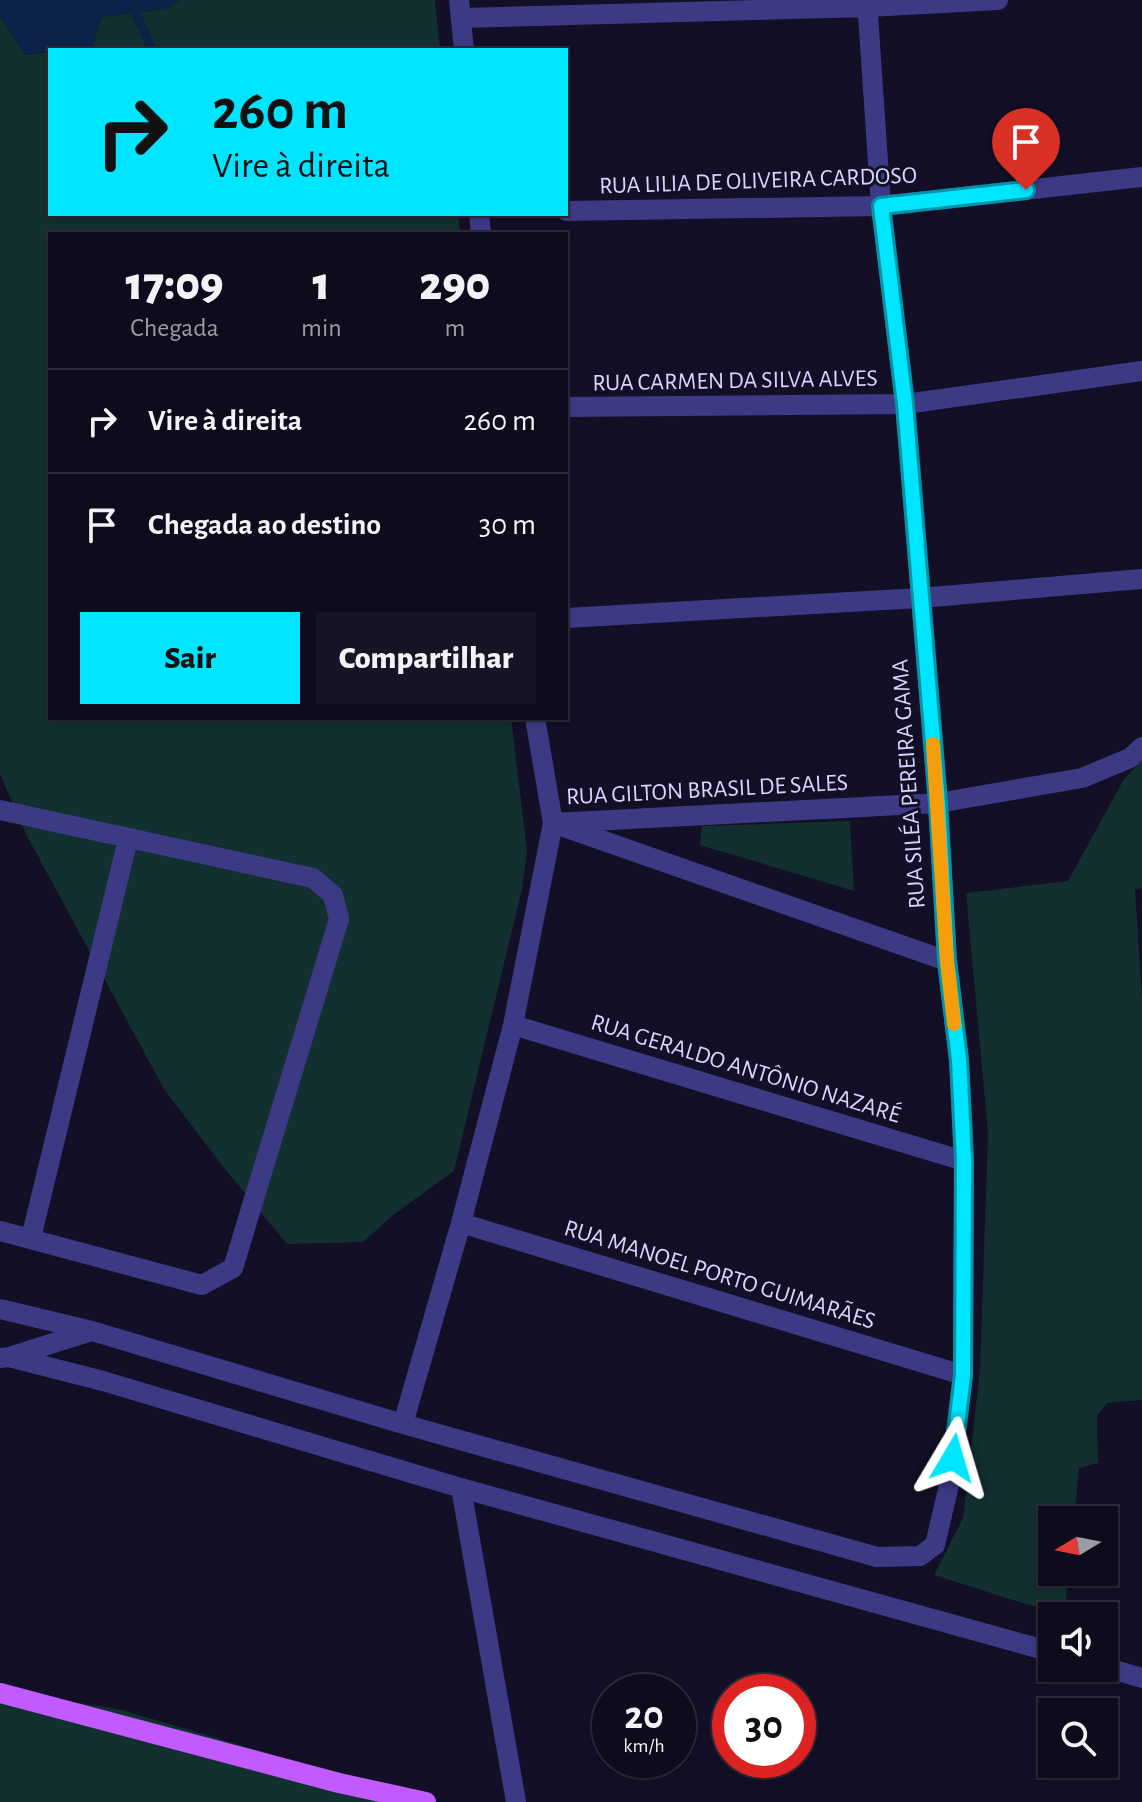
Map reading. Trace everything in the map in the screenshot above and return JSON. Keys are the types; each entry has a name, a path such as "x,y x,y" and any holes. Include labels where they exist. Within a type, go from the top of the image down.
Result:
{"main road":[{"path":"0,1693 339,1783 426,1802"}],"street":[{"path":"464,48 460,9 998,0"},
{"name":"RUA SILÉA PEREIRA GAMA","path":"403,1424 877,1557 899,1559 920,1556 935,1545 943,1518 963,1375 964,1161 959,1060 947,961 938,803 905,404 881,206 867,3"},
{"name":"RUA LILIA DE OLIVEIRA CARDOSO","path":"568,211 881,206 1142,177"},
{"name":"RUA CARMEN DA SILVA ALVES","path":"568,407 905,404 1142,371"},
{"path":"568,618 920,598 1142,579"},
{"path":"0,1309 92,1331 403,1424 461,1223 513,1025 553,823 535,720"},
{"name":"RUA GILTON BRASIL DE SALES","path":"553,823 938,803 1082,778 1136,752"},
{"path":"0,810 313,878 333,895 339,919 233,1268 202,1285 0,1231"},
{"name":"RUA GILTON BRASIL DE SALES","path":"553,823 947,961"},
{"path":"31,1238 128,839"},
{"name":"RUA GERALDO ANTÔNIO NAZARÉ","path":"513,1025 964,1161"},
{"name":"RUA MANOEL PORTO GUIMARÃES","path":"461,1223 963,1375"},
{"path":"4,1357 92,1331"},
{"path":"4,1357 103,1381 461,1488 1038,1648"},
{"path":"461,1488 516,1802"},
{"path":"1118,1671 1142,1678"}],"green space":[{"path":"180,0 435,0 440,48 79,48 93,45 101,17 166,9"},
{"path":"0,16 25,55 48,52 48,216 458,216 460,232 48,232 48,720 511,720 527,850 522,889 454,1171 393,1215 363,1242 287,1244 164,1089 27,836 0,774"},
{"path":"1142,761 1142,888 1135,889 1142,1000 1142,1400 1107,1403 1097,1416 1098,1463 1079,1468 1075,1506 1038,1506 1038,1586 1067,1586 1066,1602 1038,1602 1038,1608 934,1575 963,1518 980,1370 988,1133 966,893 1068,881 1124,779"},
{"path":"850,821 854,891 700,845 702,826"},
{"path":"12,1692 122,1710 433,1802 0,1802 0,1693"}],"water":[{"path":"0,0 180,0 166,9 101,17 93,45 48,48 48,52 25,55 0,16"}],"waterway":[{"path":"129,0 152,48"}],"slow traffic":[{"path":"933,744 954,1024"}],"route":[{"path":"953,1458 963,1375 964,1161 959,1060 947,961 938,803 905,404 881,206 1026,190"}]}
